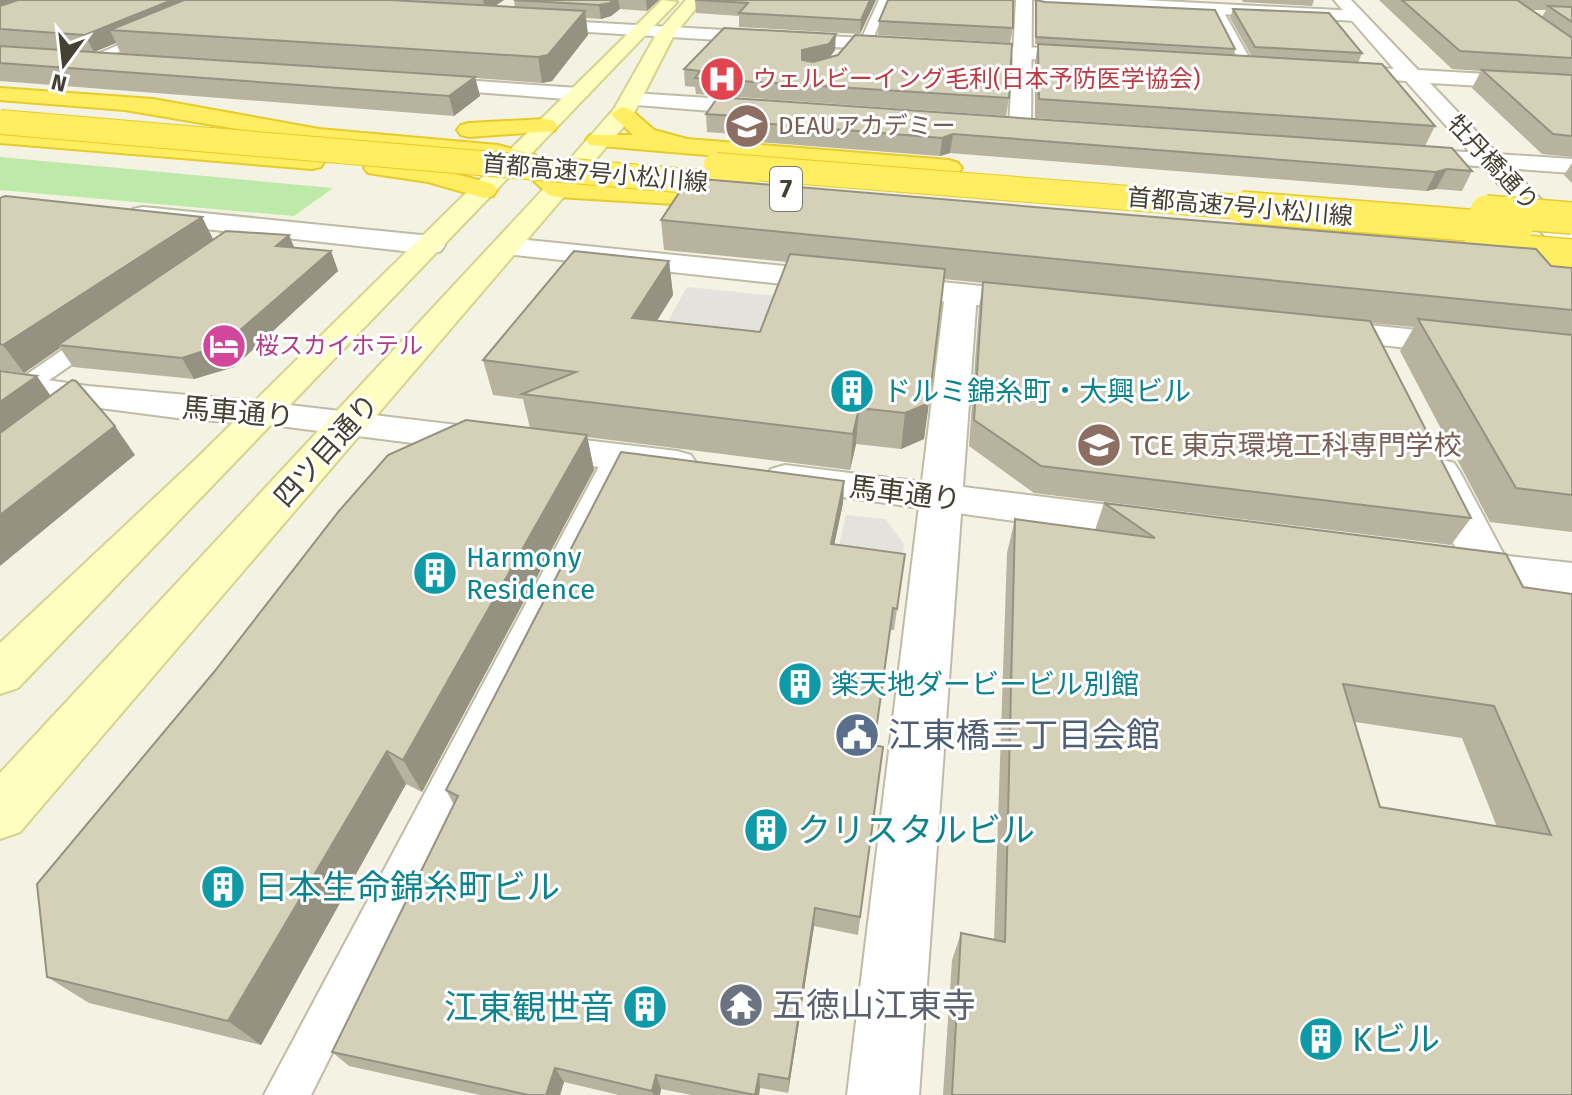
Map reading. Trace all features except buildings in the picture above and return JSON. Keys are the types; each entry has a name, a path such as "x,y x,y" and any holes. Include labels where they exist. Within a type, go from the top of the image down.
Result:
{"highway":[{"path":"0,94 436,129 490,131 546,126"},
{"path":"126,104 319,136 457,147 517,157 558,184"},
{"name":"首都高速7号小松川線","path":"0,106 1572,234"},
{"path":"627,106 646,135 686,146"},
{"name":"首都高速7号小松川線","path":"0,122 1572,252"},
{"path":"0,136 389,169 491,183 558,184 770,202"},
{"path":"598,140 1572,218"},
{"path":"1462,263 1572,272"}],"main road":[{"path":"3,667 264,413 671,0"},
{"name":"四ツ目通り","path":"0,813 507,247 627,106 666,33 695,0"}],"street":[{"path":"1020,126 1024,0"},
{"path":"1044,0 1357,16"},
{"name":"牡丹橋通り","path":"1342,0 1572,252"},
{"path":"518,23 852,47 1112,58"},
{"path":"80,61 135,64"},
{"path":"1217,64 1255,66"},
{"path":"1310,70 1572,85"},
{"path":"390,81 578,94"},
{"path":"627,106 800,110"},
{"path":"1386,154 1572,166"},
{"path":"113,212 242,234 431,245"},
{"path":"507,247 1073,305"},
{"path":"883,1095 961,293"},
{"path":"1293,327 1572,356"},
{"path":"1372,336 1392,377"},
{"name":"馬車通り","path":"12,385 75,406 264,413 709,468"},
{"path":"1427,446 1489,570"},
{"name":"馬車通り","path":"754,474 1194,531"},
{"path":"1411,560 1572,580"}],"lane":[{"path":"852,47 884,0"},
{"path":"1217,9 1255,66"},
{"path":"80,61 169,27"},
{"path":"12,385 115,323"},
{"path":"287,1095 617,457"}],"green space":[{"path":"0,157 333,188 294,216 0,190"}],"shaded area":[{"path":"687,287 777,296 750,361 652,350"},
{"path":"846,515 885,519 904,544 901,572 835,562"}],"place":[{"name":"ウェルビーイング毛利(日本予防医学協会)","path":"722,79"},
{"name":"DEAUアカデミー","path":"747,126"},
{"name":"桜スカイホテル","path":"224,346"},
{"name":"ドルミ錦糸町・大興ビル","path":"852,391"},
{"name":"TCE 東京環境工科専門学校","path":"1099,445"},
{"name":"Harmony Residence","path":"435,573"},
{"name":"楽天地ダービービル別館","path":"800,684"},
{"name":"江東橋三丁目会館","path":"857,735"},
{"name":"クリスタルビル","path":"766,830"},
{"name":"日本生命錦糸町ビル","path":"223,887"},
{"name":"五徳山江東寺","path":"741,1005"},
{"name":"江東観世音","path":"645,1007"},
{"name":"Kビル","path":"1321,1039"}]}
